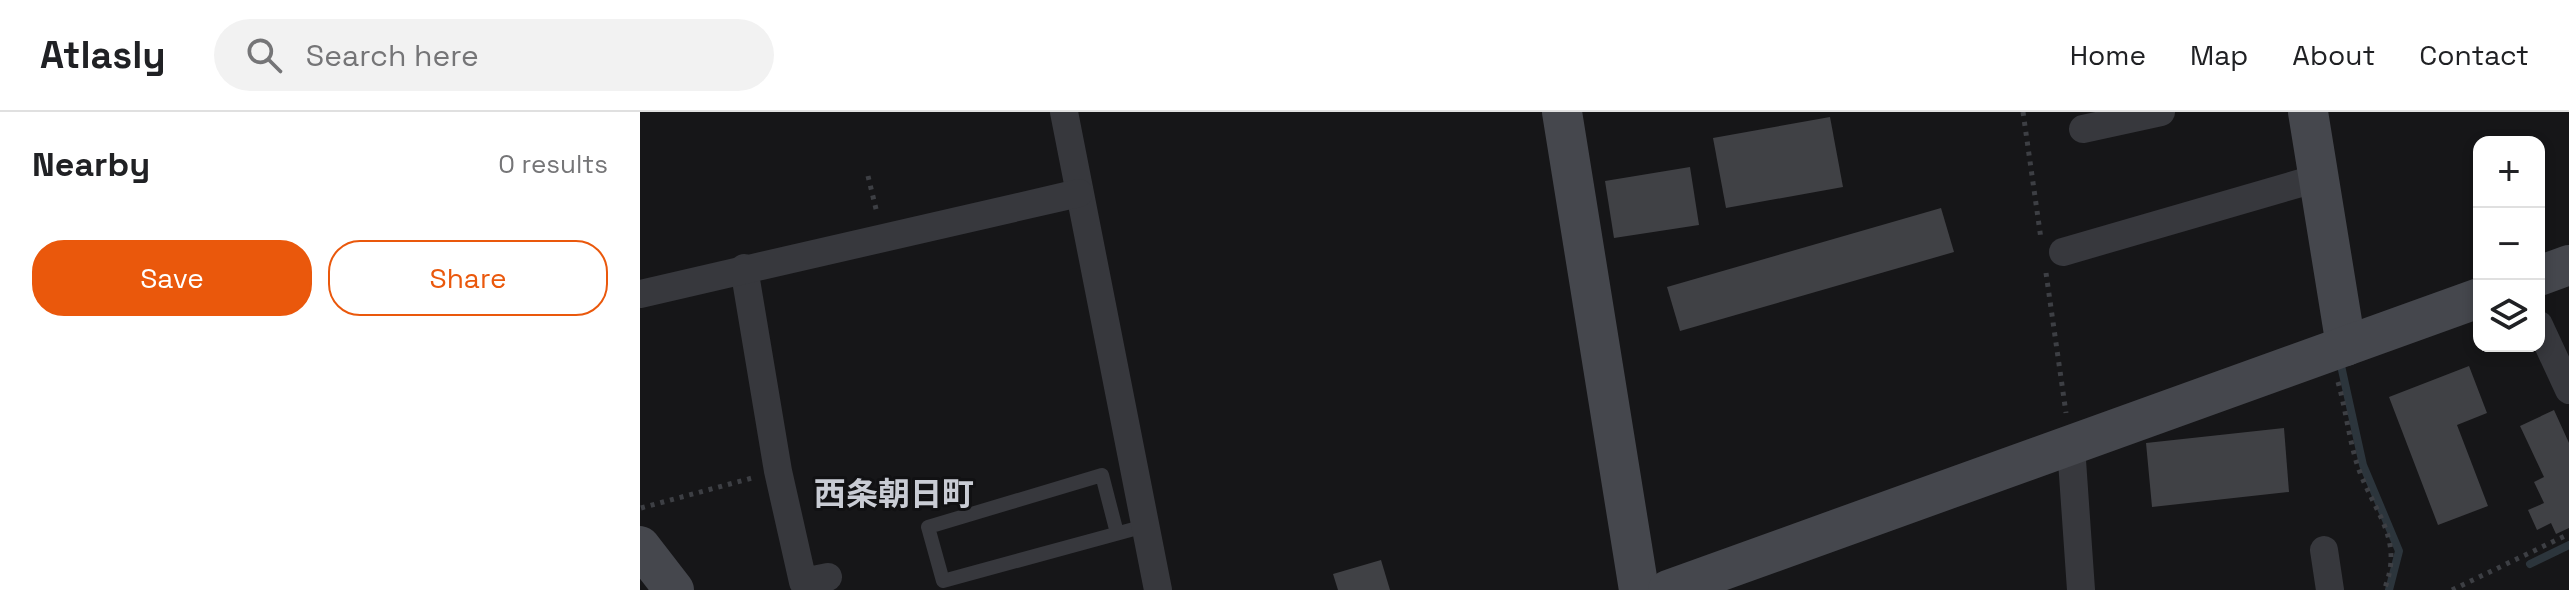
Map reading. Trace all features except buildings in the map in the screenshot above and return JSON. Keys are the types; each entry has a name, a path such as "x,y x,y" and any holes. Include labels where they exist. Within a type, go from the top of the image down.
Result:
{"street":[{"path":"1064,112 1158,590"},
{"path":"1562,112 1639,590"},
{"path":"2083,129 2161,112"},
{"path":"2315,113 2318,178 2337,349"},
{"path":"2050,255 2318,178"},
{"path":"640,294 1079,193"},
{"path":"2545,274 2569,265"},
{"path":"744,268 778,471 803,582 828,577"},
{"path":"1668,590 2473,300"},
{"path":"2545,338 2569,390"},
{"path":"2071,446 2081,590"},
{"path":"640,546 674,590"},
{"path":"2324,550 2330,590"}],"lane":[{"path":"1117,533 1102,475 928,527 943,581 1145,526"}],"path":[{"path":"2023,112 2050,255 2071,446"},
{"path":"868,176 884,237"},
{"path":"2337,349 2358,467 2378,508 2394,557 2384,590"},
{"path":"641,508 778,471"},
{"path":"2452,590 2569,534"}],"waterway":[{"path":"2340,361 2363,465 2399,551 2389,590"},
{"path":"2530,564 2569,545"}],"district":[{"name":"西条朝日町","path":"894,494"}]}
